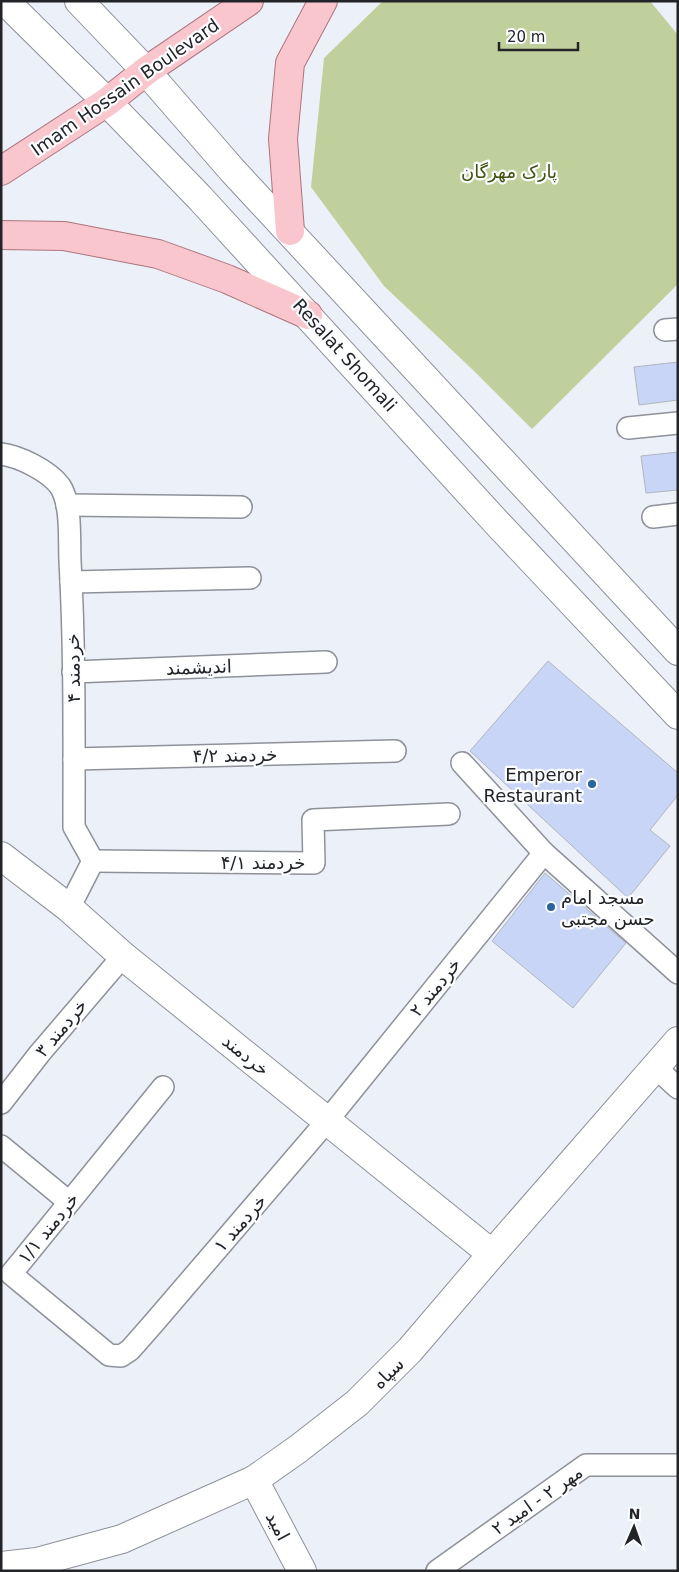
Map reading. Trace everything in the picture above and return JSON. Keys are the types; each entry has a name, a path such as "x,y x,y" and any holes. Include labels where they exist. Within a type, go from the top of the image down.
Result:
{"main road":[{"name":"Resalat Shomali","path":"6,1 200,198 496,522 678,715"},
{"path":"79,1 146,71 232,170 678,651"},
{"name":"Imam Hossain Boulevard","path":"1,171 107,102 146,71 249,1"},
{"path":"290,231 283,139 290,63 323,1"},
{"path":"200,198 195,180 197,170 208,164 232,170"},
{"path":"1,235 64,236 158,254 228,279 308,315"},
{"name":"خردمند","path":"1,856 69,908 123,956 492,1254"},
{"name":"سپاه","path":"1,1566 37,1562 122,1539 254,1480 298,1449 357,1403 410,1350 678,1041"},
{"name":"امید","path":"254,1480 302,1571"}],"street":[{"path":"628,428 678,423"},
{"name":"خردمند ۴","path":"1,454 9,455 38,466 60,486 67,506 73,672 74,828 93,861"},
{"path":"67,506 241,507"},
{"path":"653,517 678,514"},
{"path":"71,582 250,578"},
{"name":"اندیشمند","path":"73,672 326,662"},
{"name":"خردمند ۴/۲","path":"74,760 395,751"},
{"path":"462,762 544,853 678,973"},
{"name":"خردمند ۴/۱","path":"93,861 314,863 314,820 449,814"},
{"name":"خردمند ۲","path":"327,1121 544,853"},
{"path":"69,908 93,861"},
{"name":"خردمند ۳","path":"1,1103 40,1053 123,956"},
{"path":"655,1067 678,1088"},
{"name":"خردمند ۱/۱","path":"152,1326 130,1350 121,1356 109,1355 11,1274 163,1087"},
{"name":"خردمند ۱","path":"152,1326 327,1121"},
{"path":"1,1146 69,1202"},
{"name":"مهر ۲ - امید ۲","path":"437,1571 586,1465 678,1465"}],"green space":[{"name":"پارک مهرگان","path":"383,1 650,1 678,35 678,284 532,429 384,286 311,187 324,58"}],"building":[{"path":"678,362 678,400 639,405 634,367"},
{"path":"678,452 678,490 646,493 641,456"},
{"name":"Emperor Restaurant","path":"548,661 678,773 678,795 650,830 670,846 628,898 470,751"},
{"name":"مسجد امام حسن مجتبی","path":"545,873 626,943 573,1008 492,941"}],"place":[{"name":"Emperor Restaurant","path":"592,784"},
{"name":"مسجد امام حسن مجتبی","path":"551,907"}]}
